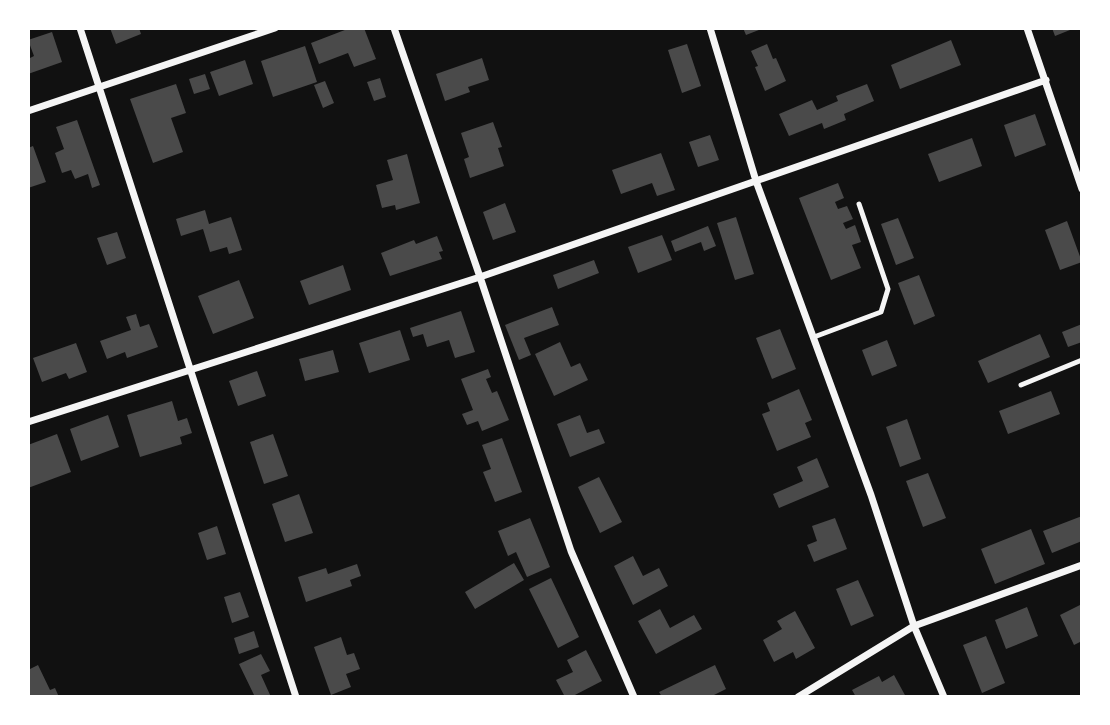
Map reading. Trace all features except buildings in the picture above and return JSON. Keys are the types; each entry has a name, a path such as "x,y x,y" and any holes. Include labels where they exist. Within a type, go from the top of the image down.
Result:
{"street":[{"path":"80,28 296,697"},
{"path":"28,111 275,28"},
{"path":"394,28 571,551 634,697"},
{"path":"710,28 756,181 871,495 914,626 944,697"},
{"path":"1027,28 1082,189"},
{"path":"28,422 480,277 1046,80"},
{"path":"799,697 914,626 1082,565"}],"lane":[{"path":"814,337 881,312 888,289 859,204"},
{"path":"1021,385 1082,360"}]}
